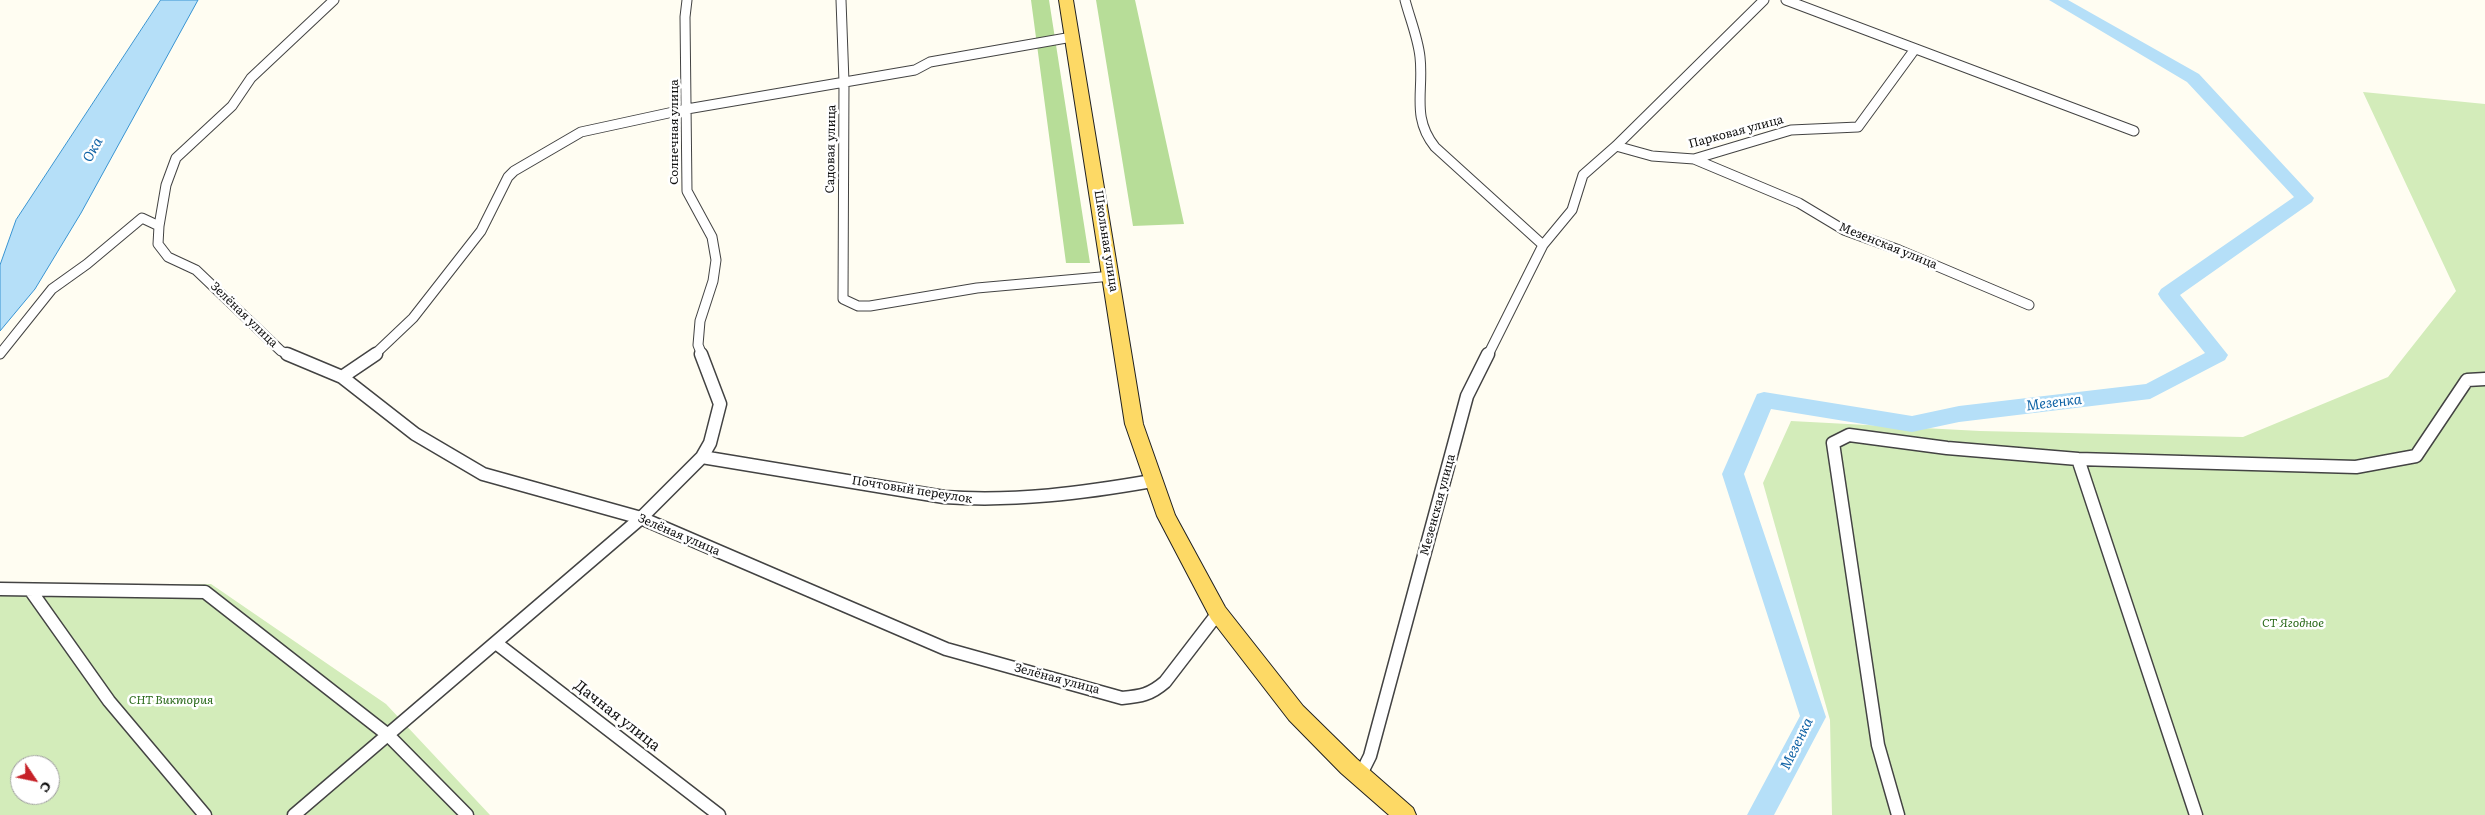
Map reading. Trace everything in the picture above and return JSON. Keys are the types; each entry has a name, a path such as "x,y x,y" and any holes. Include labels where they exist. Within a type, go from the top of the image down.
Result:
{"main road":[{"name":"Школьная улица","path":"1066,0 1112,276 1134,424 1166,516 1218,613 1296,713 1360,776 1405,815"}],"street":[{"path":"0,354 52,290 87,264 142,218 158,226 166,185 176,158 232,106 252,78 334,0"},
{"name":"Солнечная улица","path":"687,0 685,17 687,190 712,236 716,260 713,281 700,321 698,345 710,372 720,404 710,442 702,457"},
{"name":"Садовая улица","path":"841,0 844,82 843,299 858,306 870,306 977,288 1112,276"},
{"path":"1405,0 1420,57 1418,112 1423,133 1435,147 1543,245"},
{"name":"Мезенская улица","path":"1360,776 1370,756 1467,396 1543,245 1572,210 1583,175 1616,146 1764,0"},
{"path":"1786,0 2134,131"},
{"path":"342,377 381,350 413,318 481,231 508,177 514,171 581,132 687,109 915,70 930,62 1072,37"},
{"name":"Парковая улица","path":"1616,146 1652,156 1694,159 1791,130 1858,127 1915,49"},
{"name":"Мезенская улица","path":"1694,159 1799,203 1844,230 1899,250 2029,305"},
{"name":"Зелёная улица","path":"158,226 158,244 168,257 196,270 282,351 342,377 415,434 484,474 641,518 946,649 1122,698 1146,696 1164,685 1204,629 1218,613"},
{"path":"1898,815 1878,745 1834,443 1849,435 1947,448 2078,459 2356,467 2416,456 2467,380 2485,379"},
{"path":"294,815 641,518 702,457"},
{"name":"Почтовый переулок","path":"702,457 944,497 980,500 1025,500 1152,480"},
{"path":"2078,459 2196,815"},
{"path":"0,589 31,591 205,592 388,735 467,815"},
{"path":"31,591 109,701 205,815"},
{"name":"Дачная улица","path":"496,643 719,815"}],"green space":[{"path":"1031,0 1049,0 1090,263 1066,263"},
{"path":"1096,0 1135,0 1184,224 1133,226"},
{"name":"СТ Ягодное","path":"2363,92 2485,104 2485,815 1832,815 1830,720 1763,483 1791,421 1980,431 2243,437 2388,377 2456,291"},
{"name":"СНТ Виктория","path":"211,584 386,704 490,815 0,815 0,586"}],"water":[{"name":"Ока","path":"161,0 198,0 81,213 35,289 0,331 0,265 16,220"}],"waterway":[{"name":"Мезенка","path":"1760,815 1813,717 1733,474 1764,400 1912,424 1959,414 2150,391 2218,355 2168,294 2305,198 2193,78 2057,0"}]}
